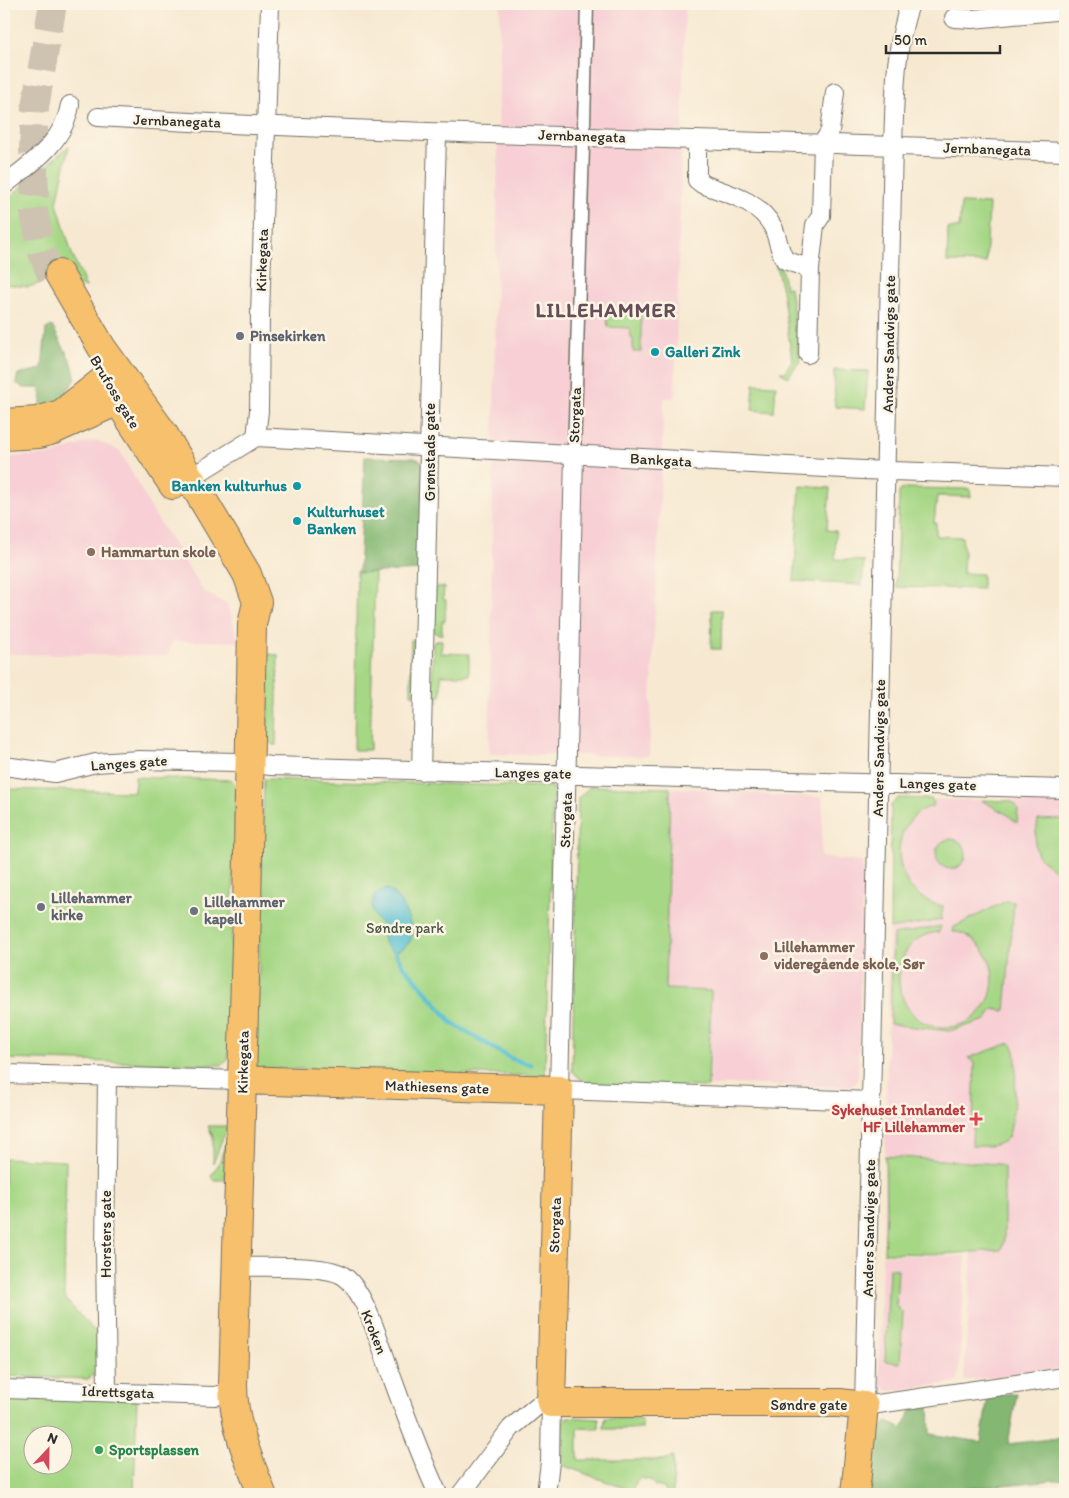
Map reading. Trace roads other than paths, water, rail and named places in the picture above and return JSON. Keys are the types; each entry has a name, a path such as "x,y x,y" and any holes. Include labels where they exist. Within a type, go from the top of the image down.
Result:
{"main road":[{"name":"Brufoss gate","path":"117,388 102,348 56,276 69,311 117,388 177,475"},
{"path":"4,423 37,421 61,414 117,388"},
{"path":"4,436 39,434 53,430 117,388"},
{"path":"177,475 185,506 224,563 237,587 252,625"},
{"path":"177,475 248,574 257,602 252,625"},
{"name":"Kirkegata","path":"252,625 233,1393 240,1432 262,1494"},
{"name":"Mathiesens gate","path":"242,1080 559,1090"},
{"name":"Storgata","path":"551,1404 559,1090"},
{"name":"Søndre gate","path":"551,1404 840,1403 864,1406"},
{"name":"Anders Sandvigs gate","path":"855,1494 864,1406"}],"street":[{"name":"Kirkegata","path":"256,437 259,410 270,4"},
{"name":"Storgata","path":"559,1090 587,4"},
{"name":"Anders Sandvigs gate","path":"864,1406 893,145 897,59 900,36 910,4"},
{"path":"954,18 973,20 1065,10"},
{"path":"808,354 810,269 815,225 821,216 823,143 830,131 834,92"},
{"path":"4,185 40,156 59,137 65,125 70,105"},
{"name":"Jernbanegata","path":"98,117 437,133 583,135 1065,152"},
{"name":"Grønstads gate","path":"421,771 430,509 428,447 437,133"},
{"path":"697,140 697,180 702,184 741,198 760,210 774,229 785,260 810,269"},
{"path":"177,475 256,437"},
{"name":"Bankgata","path":"256,437 886,471 1065,477"},
{"name":"Langes gate","path":"4,766 55,773 96,763 139,760 239,762 250,765 421,771 567,773 1065,789"},
{"name":"Mathiesens gate","path":"4,1074 242,1080"},
{"name":"Horsters gate","path":"107,1077 105,1249 107,1391"},
{"name":"Mathiesens gate","path":"559,1090 871,1100"},
{"name":"Kroken","path":"235,1267 321,1270 342,1275 356,1290 375,1330 422,1457 438,1494"},
{"name":"Søndre gate","path":"864,1406 1065,1377"},
{"name":"Idrettsgata","path":"4,1389 214,1396 233,1393"},
{"name":"Storgata","path":"546,1494 550,1462 551,1404"},
{"path":"461,1494 511,1428 537,1406 551,1404"}],"water":[{"path":"386,889 391,891 400,902 408,917 412,931 408,944 395,952 385,945 382,925 375,918 372,910 374,896 377,892"}],"waterway":[{"path":"395,952 403,966 452,1023 510,1058 531,1065"}],"tunnel":[{"path":"52,277 42,252 33,207 35,193 33,150 35,107 53,4"}],"place":[{"name":"Pinsekirken","path":"240,336"},
{"name":"Galleri Zink","path":"655,352"},
{"name":"Banken kulturhus","path":"297,486"},
{"name":"Kulturhuset Banken","path":"297,521"},
{"name":"Hammartun skole","path":"91,552"},
{"name":"Lillehammer kirke","path":"41,907"},
{"name":"Lillehammer kapell","path":"194,911"},
{"name":"Lillehammer videregående skole, Sør","path":"764,956"},
{"name":"Sykehuset Innlandet HF Lillehammer","path":"976,1119"},
{"name":"Sportsplassen","path":"99,1450"}],"district":[{"name":"LILLEHAMMER","path":"606,310"}],"park label":[{"name":"Søndre park","path":"405,928"}]}
